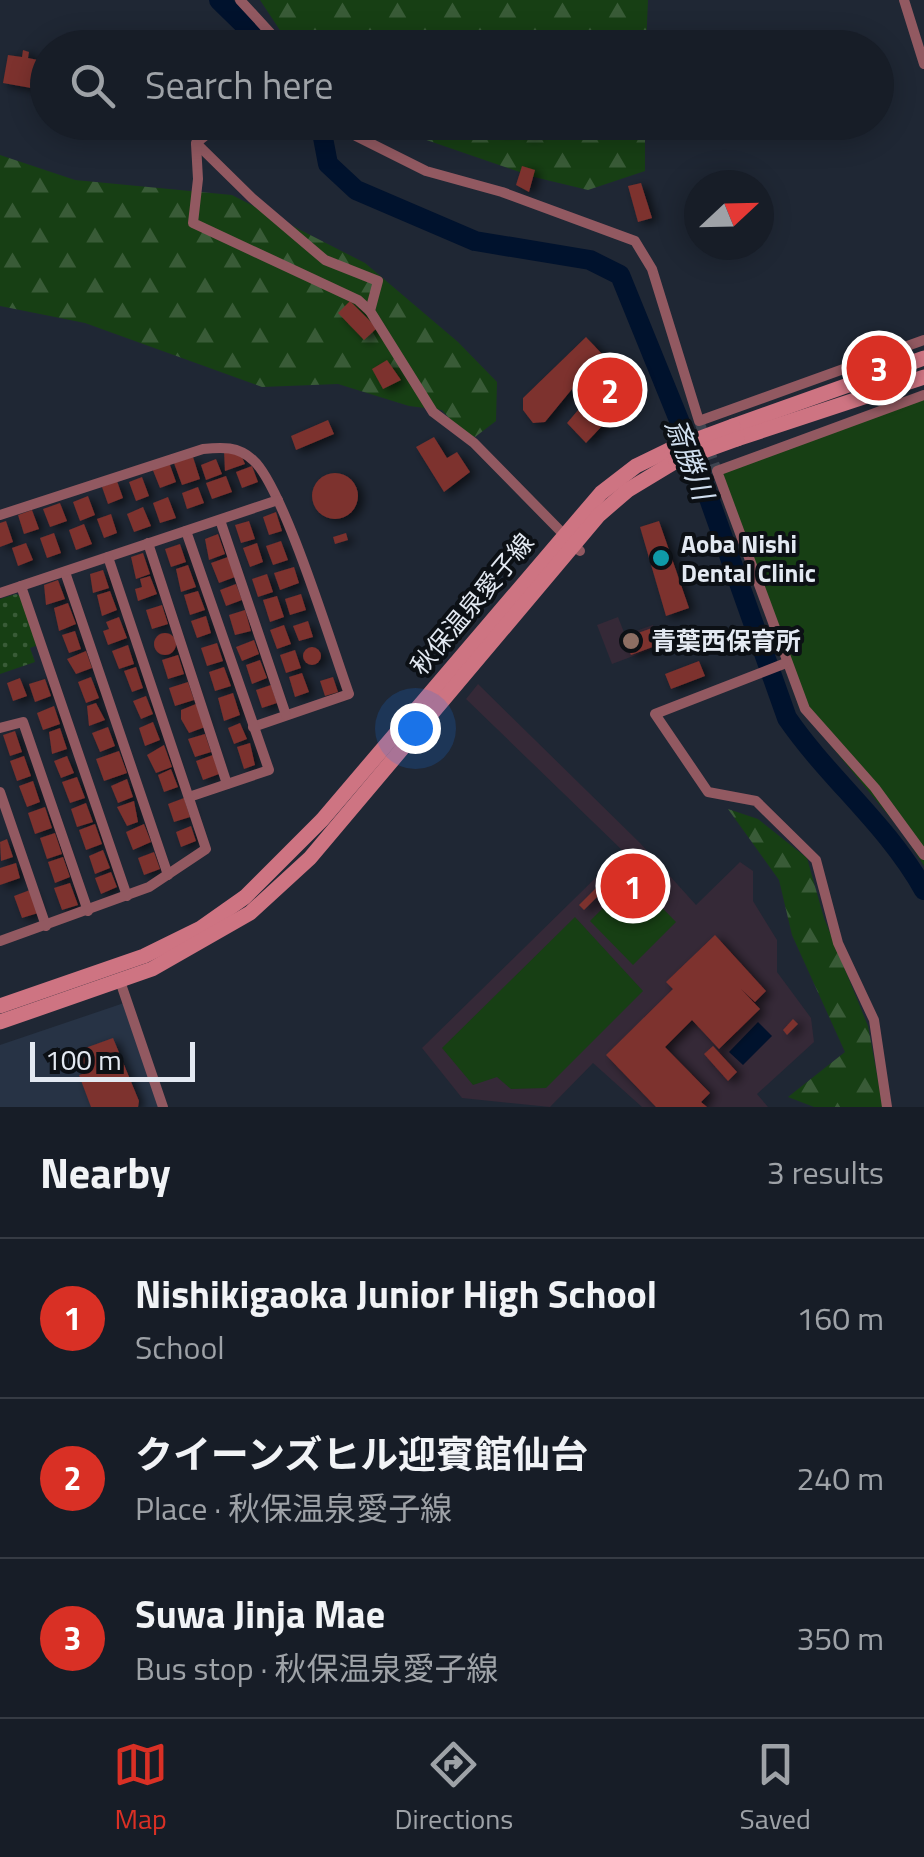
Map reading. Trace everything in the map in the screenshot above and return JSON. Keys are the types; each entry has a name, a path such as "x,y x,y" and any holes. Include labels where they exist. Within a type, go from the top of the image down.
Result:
{"main road":[{"name":"秋保温泉愛子線","path":"1,1014 144,956 201,928 246,897 322,820 572,544 613,502 674,455 922,350"},
{"name":"秋保温泉愛子線","path":"735,432 924,377"},
{"name":"秋保温泉愛子線","path":"1,1014 120,981 217,934 250,912 310,858 572,544"}],"street":[{"path":"240,0 268,30"},
{"path":"904,0 924,64"},
{"path":"196,143 200,140"},
{"path":"364,140 426,171 502,192 634,240 652,269 699,421 922,350"},
{"path":"196,143 252,198 326,260 378,281 370,311"},
{"path":"196,143 198,178 193,223 346,294 370,311 433,412 474,442 572,544"},
{"path":"924,395 717,471 784,664 805,709 875,788 924,855"},
{"path":"0,516 215,448 248,455 265,473 278,500 349,694 253,727"},
{"path":"0,593 278,500"},
{"path":"220,520 286,715"},
{"path":"186,531 269,770 189,796"},
{"path":"148,543 227,784"},
{"path":"0,941 127,896 206,849 108,557"},
{"path":"65,572 168,875"},
{"path":"21,586 127,896"},
{"path":"784,664 655,714 708,792 756,800 816,860 838,943 874,1020 887,1107"},
{"path":"0,728 22,722 88,911"},
{"path":"0,792 46,926"},
{"path":"120,981 163,1107"}],"shaded area":[{"name":"青葉西保育所","path":"618,617 625,635 653,625 660,646 612,664 597,625"},
{"path":"478,684 640,843 696,905 740,862 753,871 753,901 777,940 777,972 811,1018 814,1042 757,1094 768,1107 642,1107 593,1063 550,1107 462,1098 422,1048 623,851 466,699"},
{"path":"127,1002 163,1107 0,1107 0,1045"},
{"path":"758,1022 772,1036 743,1065 729,1052"}],"green space":[{"path":"260,0 648,0 647,30 280,30"},
{"path":"426,140 645,140 645,171 588,190 534,177"},
{"path":"0,155 75,180 232,195 365,263 458,342 497,382 496,421 475,437 463,434 442,410 409,406 338,384 262,387 85,323 0,306"},
{"path":"924,395 924,866 903,833 799,707 717,471"},
{"path":"16,594 22,597 38,645 30,648 35,662 0,674 0,599"},
{"path":"728,809 758,819 807,858 824,918 868,1026 883,1107 814,1107 788,1097 845,1052 792,935 779,880"},
{"path":"633,878 676,922 633,965 590,921"},
{"path":"575,917 643,991 546,1088 511,1089 497,1077 473,1085 442,1048"}],"building":[{"path":"23,50 29,52 30,88 3,83 8,55 22,57"},
{"path":"522,166 535,170 529,192 516,185"},
{"path":"641,183 652,218 638,222 628,186"},
{"path":"350,301 377,328 364,340 338,313"},
{"path":"586,337 636,390 586,443 567,423 590,396 577,383 545,422 533,423 523,410 523,398"},
{"path":"387,360 401,380 383,389 372,369"},
{"path":"328,420 334,434 296,450 291,436"},
{"path":"434,437 447,458 457,452 470,472 444,492 416,447"},
{"path":"224,451 241,455 245,464 225,471"},
{"path":"193,457 200,479 182,485 174,463"},
{"path":"216,459 222,474 206,480 201,465"},
{"path":"169,462 176,482 160,488 152,468"},
{"path":"252,466 258,482 242,488 236,472"},
{"path":"335,473 351,480 358,496 351,512 335,519 319,512 312,496 319,480"},
{"path":"226,476 232,492 212,499 206,483"},
{"path":"142,477 149,496 136,501 129,482"},
{"path":"117,481 123,498 108,504 102,487"},
{"path":"198,487 204,503 187,509 182,493"},
{"path":"88,496 95,515 80,521 73,502"},
{"path":"168,497 176,518 160,523 153,503"},
{"path":"60,503 67,521 50,527 43,509"},
{"path":"143,507 151,526 134,532 127,514"},
{"path":"32,510 39,529 24,534 18,515"},
{"path":"276,512 282,531 269,535 263,517"},
{"path":"111,514 117,533 104,538 97,519"},
{"path":"6,521 13,542 0,547 0,523"},
{"path":"249,521 255,539 241,543 235,525"},
{"name":"Aoba Nishi Dental Clinic","path":"659,521 689,608 666,616 640,527"},
{"path":"84,524 92,544 76,550 69,530"},
{"path":"54,533 61,553 47,558 40,538"},
{"path":"346,533 348,540 335,544 333,537"},
{"path":"218,534 225,554 209,560 205,539"},
{"path":"281,541 288,560 273,565 266,546"},
{"path":"26,543 33,560 18,566 12,548"},
{"path":"257,543 263,562 250,567 243,548"},
{"path":"180,544 186,562 171,567 165,549"},
{"path":"143,553 150,574 136,579 131,557"},
{"path":"228,557 235,577 219,583 211,563"},
{"path":"188,565 196,587 181,592 176,569"},
{"path":"294,567 299,583 280,590 274,573"},
{"path":"103,570 109,588 93,593 90,574"},
{"path":"267,574 273,592 258,597 252,579"},
{"path":"150,576 157,594 138,601 135,589 142,587 140,579"},
{"path":"58,580 65,599 46,605 44,585"},
{"path":"236,584 242,600 226,606 220,590"},
{"path":"110,591 117,610 102,616 97,595"},
{"path":"198,591 205,610 190,615 184,595"},
{"path":"301,594 306,610 290,615 285,599"},
{"path":"277,596 284,617 270,622 263,600"},
{"path":"68,603 76,624 59,631 54,608"},
{"path":"162,605 168,624 152,629 146,610"},
{"path":"245,610 251,631 235,635 229,615"},
{"path":"206,616 211,633 197,638 191,621"},
{"path":"119,617 127,638 108,645 103,631 109,629 106,622"},
{"path":"308,621 313,637 299,641 293,626"},
{"path":"284,625 291,644 277,649 270,630"},
{"path":"652,628 658,645 631,655 624,638"},
{"path":"75,631 81,649 69,653 62,635"},
{"path":"165,633 173,636 173,652 165,655 157,652 154,644 157,636"},
{"path":"254,640 259,654 242,661 236,647"},
{"path":"217,643 223,661 207,666 201,648"},
{"path":"128,645 134,664 119,669 112,651"},
{"path":"312,647 321,656 312,665 303,656"},
{"path":"295,650 301,668 286,673 280,655"},
{"path":"86,651 92,668 76,674 67,659"},
{"path":"178,655 184,674 168,679 162,660"},
{"path":"260,660 267,678 252,684 246,665"},
{"path":"699,661 705,676 671,689 665,674"},
{"path":"136,667 143,688 132,692 124,671"},
{"path":"224,667 231,686 215,691 209,672"},
{"path":"302,673 309,692 295,697 289,677"},
{"path":"91,677 99,698 86,703 78,682"},
{"path":"333,677 338,692 325,696 320,681"},
{"path":"20,678 27,696 13,701 7,683"},
{"path":"45,679 51,696 35,702 29,684"},
{"path":"188,682 194,700 175,706 169,688"},
{"path":"271,685 277,703 262,708 256,690"},
{"path":"233,693 240,715 224,721 218,698"},
{"path":"146,696 153,714 141,719 133,701"},
{"path":"96,703 105,720 89,726 87,706"},
{"path":"196,704 205,727 189,733 181,710"},
{"path":"54,706 60,724 43,730 37,713"},
{"path":"153,722 160,740 145,746 139,728"},
{"path":"240,723 247,739 234,744 228,728"},
{"path":"108,727 115,746 100,752 92,733"},
{"path":"60,728 67,749 52,754 49,732"},
{"path":"15,731 22,752 10,756 3,735"},
{"path":"205,734 211,752 195,757 188,739"},
{"path":"250,743 255,765 244,769 237,747"},
{"path":"164,745 172,767 156,773 147,755"},
{"path":"119,751 127,773 104,781 96,759"},
{"path":"213,755 219,774 203,780 196,761"},
{"path":"24,756 31,776 17,781 10,761"},
{"path":"67,756 74,773 61,778 54,761"},
{"path":"171,769 178,787 164,792 158,775"},
{"path":"77,777 85,798 70,803 62,782"},
{"path":"127,779 133,797 118,803 111,786"},
{"path":"33,781 40,802 27,807 19,786"},
{"path":"184,798 190,817 174,822 168,804"},
{"path":"134,801 138,822 127,826 117,807"},
{"path":"86,803 93,822 77,827 71,809"},
{"path":"45,807 52,828 35,834 28,813"},
{"path":"95,824 102,844 86,850 79,830"},
{"path":"144,824 151,842 133,850 126,832"},
{"path":"191,826 196,841 181,847 176,832"},
{"path":"55,833 62,854 47,859 40,838"},
{"path":"7,839 13,857 1,861 0,842"},
{"path":"103,850 110,868 95,874 89,856"},
{"path":"154,852 160,869 144,875 138,858"},
{"path":"63,857 70,877 55,883 48,862"},
{"path":"16,863 20,878 0,885 0,868"},
{"path":"619,865 624,870 584,910 579,905"},
{"path":"111,872 117,887 101,894 95,878"},
{"path":"70,883 78,905 62,910 54,888"},
{"path":"30,890 38,913 22,918 14,896"},
{"path":"715,935 766,991 755,1002 741,989 760,1009 719,1049 692,1020 665,1047 710,1093 701,1102 707,1107 656,1107 606,1055 673,989 666,982"},
{"path":"793,1019 798,1024 787,1035 783,1030"},
{"path":"113,1038 138,1107 91,1107 79,1075 85,1073 77,1051"},
{"path":"713,1046 737,1072 728,1081 704,1054"}],"waterway":[{"name":"斎勝川","path":"219,0 250,30"},
{"name":"斎勝川","path":"323,140 328,164 356,190 475,241 590,260 620,275 696,462 787,718 893,844 924,890"}],"tunnel":[{"path":"699,421 717,471"}],"place":[{"name":"Suwa Jinja Mae","path":"879,368"},
{"name":"クイーンズヒル迎賓館仙台","path":"610,390"},
{"name":"Aoba Nishi Dental Clinic","path":"661,558"},
{"name":"青葉西保育所","path":"631,641"},
{"name":"Nishikigaoka Junior High School","path":"633,886"}]}
